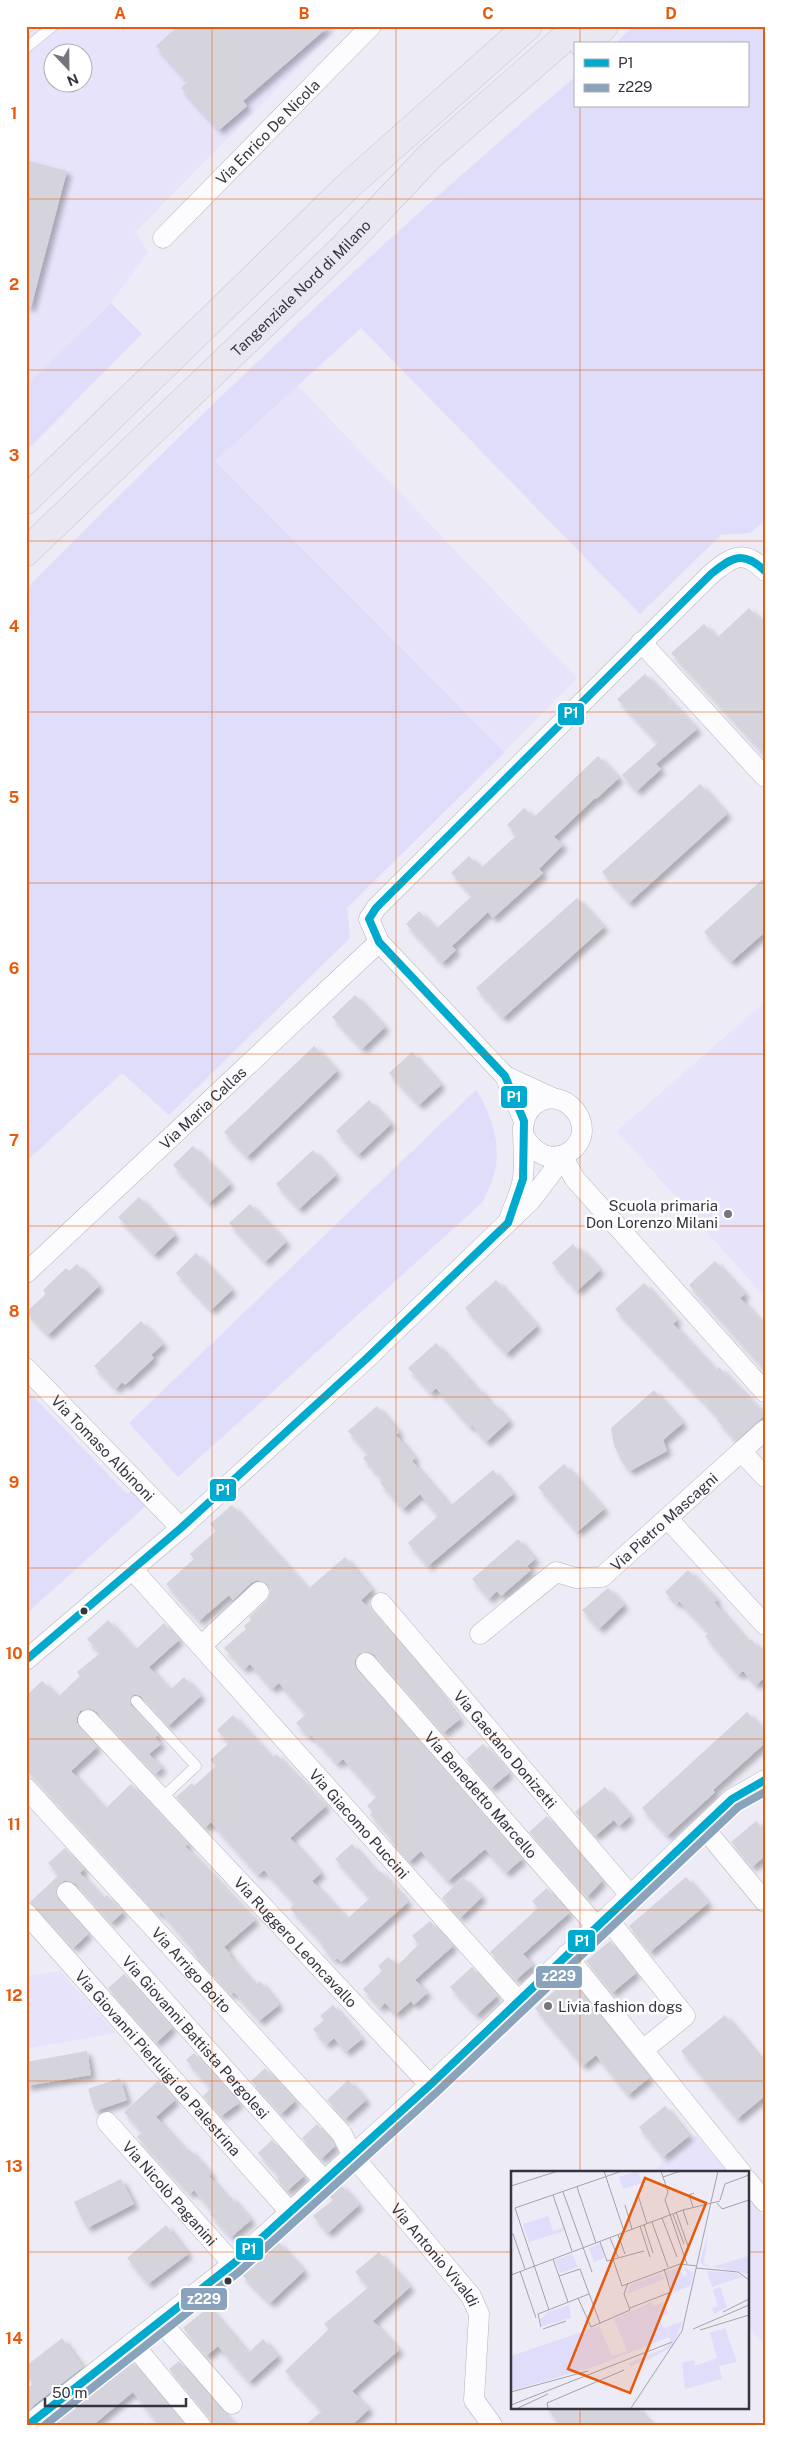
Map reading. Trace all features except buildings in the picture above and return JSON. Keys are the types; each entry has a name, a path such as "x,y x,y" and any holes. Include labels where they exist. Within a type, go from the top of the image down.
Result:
{"highway":[{"path":"26,500 347,188 528,26"},
{"name":"Tangenziale Nord di Milano","path":"26,552 342,249 430,156 578,26"},
{"path":"585,42 604,26"},
{"path":"342,249 574,51"}],"street":[{"name":"Via Enrico De Nicola","path":"163,238 372,26"},
{"path":"505,1076 529,1146 539,1154 550,1157 560,1156 572,1150 579,1140 582,1130 580,1118 575,1108 565,1101 553,1098 505,1076 379,942 369,919 376,908 711,574 732,558 743,556 752,559 765,571"},
{"path":"641,642 765,777"},
{"name":"Via Maria Callas","path":"26,1273 379,942"},
{"path":"508,1223 523,1179 524,1127 529,1109 540,1101 553,1098"},
{"path":"26,1660 181,1528 366,1359 531,1200 553,1171 560,1156"},
{"path":"560,1156 575,1179 765,1392"},
{"name":"Via Tomaso Albinoni","path":"26,1368 181,1528"},
{"name":"Via Pietro Mascagni","path":"480,1634 556,1572 576,1578 602,1577 765,1430"},
{"path":"741,1451 765,1477"},
{"path":"668,1519 765,1625"},
{"name":"Via Giacomo Puccini","path":"133,1570 515,1997"},
{"path":"201,1646 259,1592"},
{"name":"Via Gaetano Donizetti","path":"381,1603 631,1896"},
{"name":"Via Benedetto Marcello","path":"366,1663 590,1919 601,1923 685,2016 643,2050"},
{"name":"Via Ruggero Leoncavallo","path":"88,1720 430,2085"},
{"path":"28,2425 233,2264 325,2179 350,2151 430,2085 515,1997 566,1955 631,1896 704,1828 732,1799 765,1780"},
{"name":"Via Arrigo Boito","path":"26,1788 335,2127 350,2151"},
{"path":"704,1828 765,1902"},
{"name":"Via Giovanni Battista Pergolesi","path":"67,1892 319,2175 325,2179"},
{"name":"Via Giovanni Pierluigi da Palestrina","path":"26,1913 290,2212"},
{"path":"566,1955 740,2171"},
{"name":"Via Nicolò Paganini","path":"107,2122 233,2264"},
{"name":"Via Antonio Vivaldi","path":"350,2151 476,2304 479,2314 474,2400 492,2425"},
{"path":"748,2181 765,2202"},
{"path":"160,2321 232,2404"},
{"path":"132,2343 200,2425"}],"lane":[{"path":"26,48 53,26"},
{"path":"136,1701 196,1766 162,1798"}],"shaded area":[{"path":"26,26 339,26 135,232 148,252 111,303 26,386"},
{"path":"634,26 765,26 765,521 750,533 721,535 640,614 361,328 215,461 505,752 347,908 350,938 169,1115 122,1073 27,1161 26,589 92,522 295,327 433,200 574,78 574,108 748,108 748,42 616,42"},
{"path":"111,303 142,334 26,451 26,386"},
{"path":"297,385 577,678 505,751 215,461"},
{"name":"Scuola primaria Don Lorenzo Milani","path":"765,1002 765,1297 617,1131"},
{"path":"476,1090 490,1116 497,1146 495,1170 483,1202 178,1477 129,1423"},
{"path":"26,1389 127,1494 132,1490 146,1506 26,1614"},
{"path":"60,1971 116,2033 26,2049 26,1976"},
{"path":"696,2135 726,2171 651,2171"},
{"path":"748,2198 765,2218 765,2346 748,2326"}],"transit line":[{"name":"P1","path":"26,1660 181,1528 366,1359 508,1223 523,1179 524,1121 505,1076 379,942 369,919 376,908 711,574 725,563 738,558 750,560 765,571"},
{"name":"P1","path":"28,2425 233,2264 430,2085 732,1799 765,1780"},
{"name":"z229","path":"45,2425 240,2271 437,2092 738,1807 765,1792"}],"place":[{"name":"Scuola primaria Don Lorenzo Milani","path":"728,1214"},
{"name":"Livia fashion dogs","path":"548,2006"}]}
